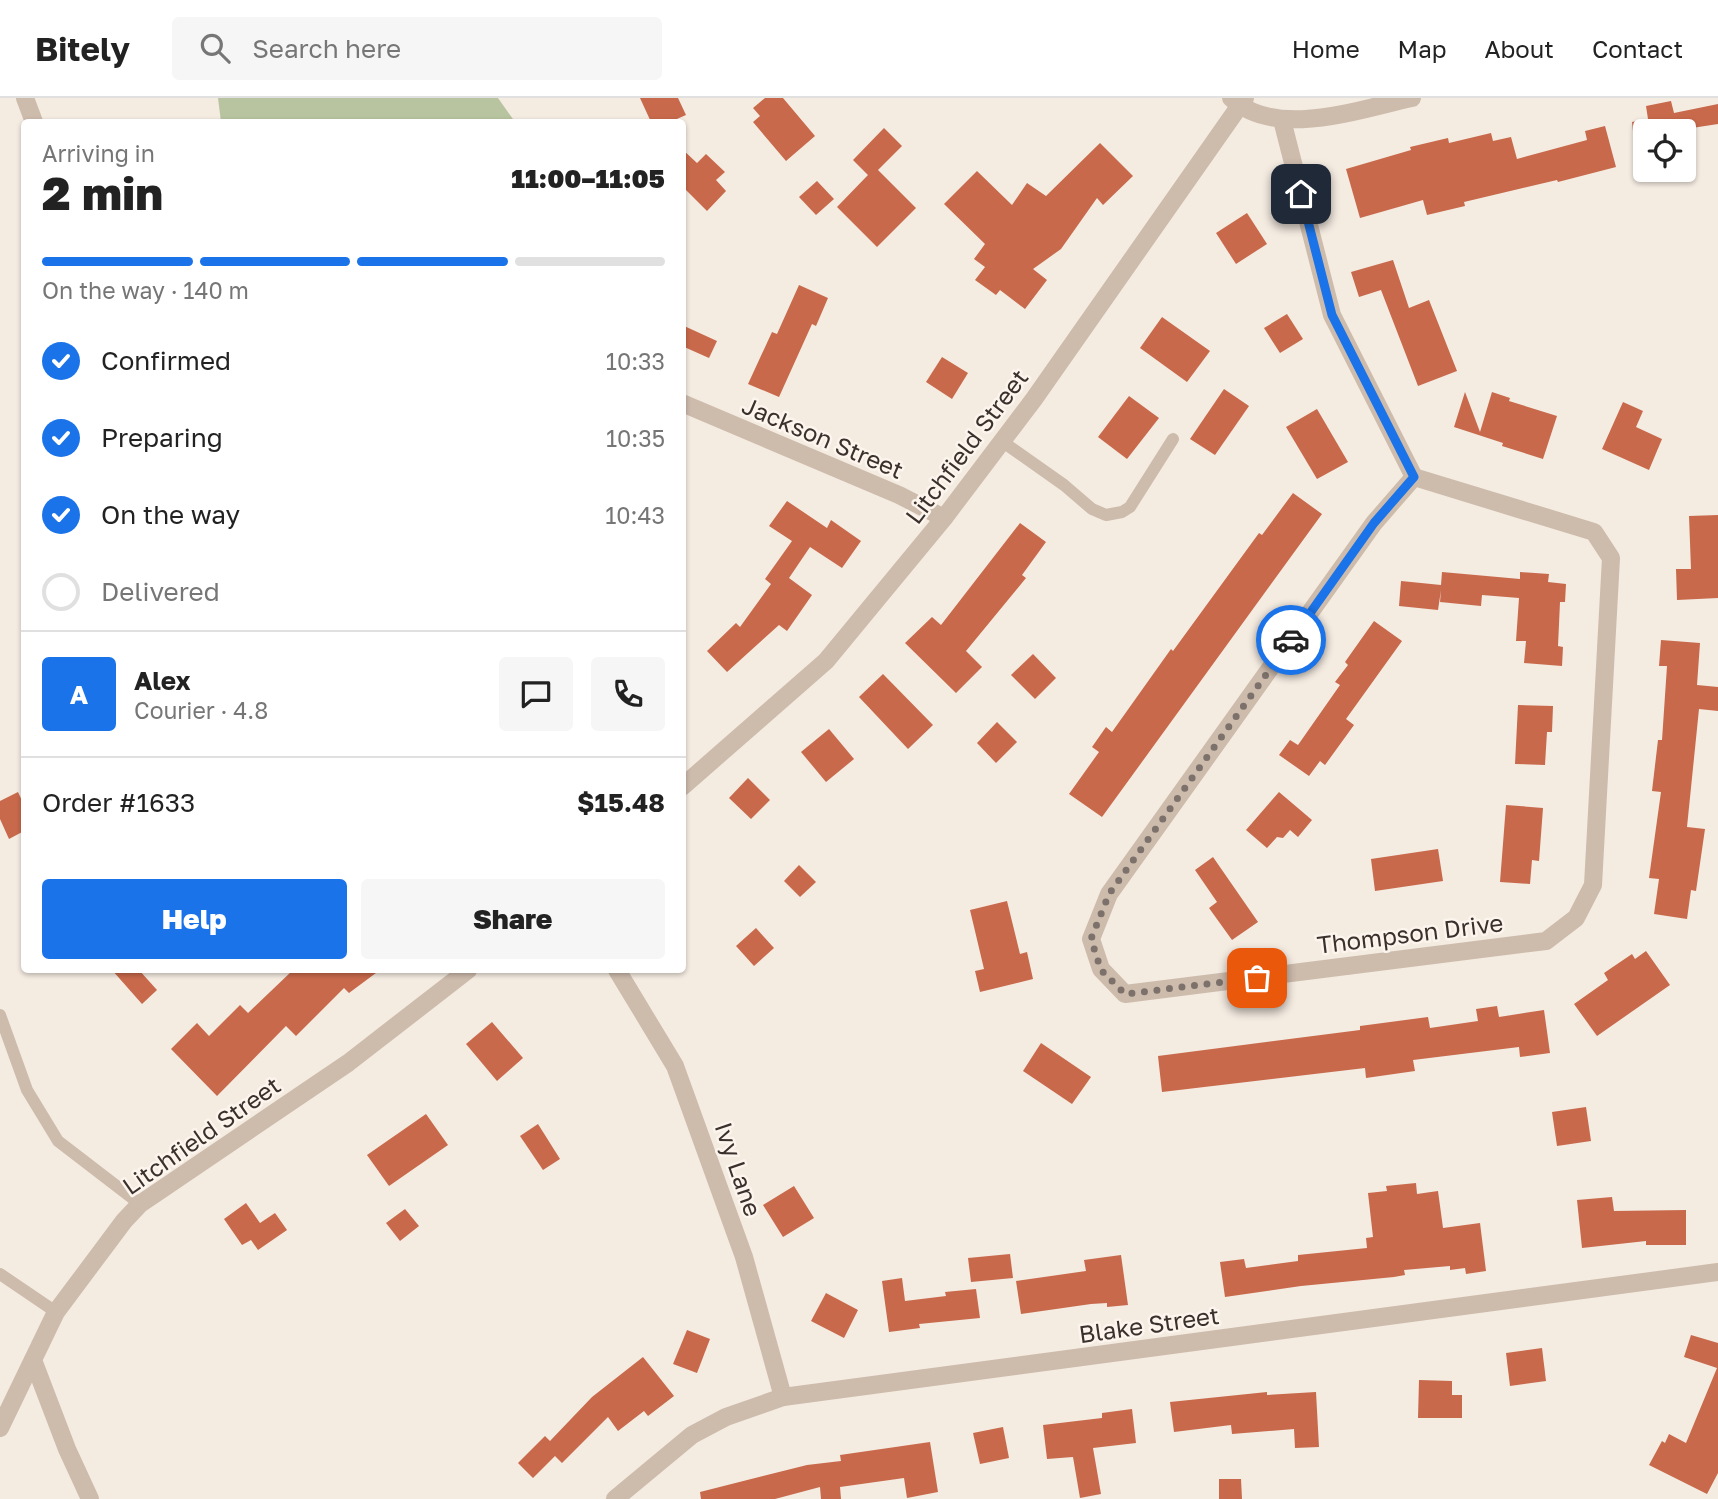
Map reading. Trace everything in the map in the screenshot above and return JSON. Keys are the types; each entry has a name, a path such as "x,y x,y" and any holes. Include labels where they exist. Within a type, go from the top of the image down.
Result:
{"street":[{"path":"24,98 33,119"},
{"path":"1239,101 1259,115 1282,120 1302,120 1412,98"},
{"name":"Litchfield Street","path":"686,784 826,661 944,518 1003,442 1239,101"},
{"path":"1282,120 1332,315 1414,477"},
{"name":"Jackson Street","path":"686,405 900,495 944,518"},
{"name":"Thompson Drive","path":"1414,477 1594,532 1611,558 1593,885 1576,918 1546,941 1125,994 1101,970 1091,939 1109,894 1374,523 1414,477"},
{"name":"Litchfield Street","path":"0,1428 56,1312 124,1221 140,1204 348,1063 464,973"},
{"name":"Ivy Lane","path":"619,973 675,1066 744,1257 783,1398"},
{"name":"Blake Street","path":"615,1499 692,1435 726,1417 783,1398 1718,1272"},
{"path":"33,1360 67,1449 90,1499"}],"lane":[{"path":"1003,442 1064,485 1092,509 1106,515 1122,512 1130,507 1173,439"},
{"path":"0,1015 27,1090 58,1141 140,1204"},
{"path":"0,1274 56,1312"}],"green space":[{"path":"218,98 498,98 513,119 221,119"}],"building":[{"path":"640,98 678,98 686,115 677,119 650,119"},
{"path":"765,98 783,98 815,136 786,161 753,122 760,116 753,108"},
{"path":"1671,101 1674,113 1718,104 1718,124 1696,127 1696,119 1648,119 1646,106"},
{"path":"1605,126 1616,167 1464,202 1465,206 1427,215 1423,200 1360,218 1346,169 1411,150 1410,147 1448,138 1449,143 1491,133 1493,141 1511,137 1517,159 1587,140 1585,131"},
{"path":"884,128 902,146 878,170 916,208 877,247 837,207 868,175 853,160"},
{"path":"1100,143 1133,176 1103,205 1097,198 1061,249 1033,269 1047,280 1025,309 1000,290 996,295 975,280 985,267 974,259 985,244 944,204 977,171 1012,205 1027,183 1046,196"},
{"path":"686,153 697,163 706,154 725,172 716,180 726,191 707,211 686,190"},
{"path":"817,181 834,199 816,215 799,197"},
{"path":"1247,213 1267,244 1236,264 1216,233"},
{"path":"1393,260 1409,308 1429,300 1457,371 1418,386 1381,290 1359,297 1351,272"},
{"path":"799,285 828,298 816,326 812,324 779,397 748,384 772,332 777,334"},
{"path":"1287,314 1303,339 1280,353 1264,328"},
{"path":"1162,317 1210,351 1187,382 1140,348"},
{"path":"686,327 717,341 709,358 686,348"},
{"path":"942,357 968,373 952,399 926,382"},
{"path":"1224,389 1249,406 1215,455 1190,439"},
{"path":"1465,392 1480,432 1492,392 1510,398 1509,401 1557,416 1543,459 1454,427"},
{"path":"1129,396 1159,418 1127,459 1098,437"},
{"path":"1623,402 1643,411 1636,427 1662,439 1649,470 1602,449"},
{"path":"1317,409 1348,462 1317,479 1286,427"},
{"path":"1293,493 1322,514 1102,817 1069,794 1099,752 1092,747 1106,727 1112,732 1171,649 1173,651 1259,533 1262,535"},
{"path":"787,501 827,528 831,520 861,541 842,568 810,547 789,578 812,595 787,631 779,625 727,672 707,651 736,623 740,627 771,584 765,579 792,541 769,526"},
{"path":"1718,515 1718,598 1677,600 1676,569 1691,569 1689,516"},
{"path":"1020,523 1046,542 1022,575 1026,578 966,651 982,667 956,693 905,643 932,617 941,625"},
{"path":"1442,572 1520,579 1520,572 1549,574 1548,582 1566,584 1565,602 1560,602 1558,646 1563,647 1562,666 1524,663 1526,641 1516,641 1519,598 1482,595 1481,606 1440,602 1441,590 1438,610 1399,606 1401,581 1441,585"},
{"path":"1374,621 1402,641 1346,719 1354,725 1325,765 1320,761 1309,776 1279,755 1290,740 1298,745 1340,685 1335,682 1348,665 1345,662"},
{"path":"1661,640 1700,643 1697,685 1718,687 1718,711 1699,709 1687,827 1705,829 1696,891 1691,890 1687,919 1654,914 1659,879 1649,878 1661,792 1652,791 1658,740 1662,740 1667,666 1659,666"},
{"path":"1033,654 1056,678 1035,699 1011,675"},
{"path":"883,674 933,725 908,749 859,697"},
{"path":"1518,705 1553,706 1552,732 1547,732 1545,765 1515,764"},
{"path":"997,722 1017,742 996,763 977,743"},
{"path":"829,729 854,759 826,782 801,752"},
{"path":"748,778 770,800 751,819 729,798"},
{"path":"18,792 21,798 21,833 9,839 0,819 0,801"},
{"path":"1279,792 1312,820 1298,837 1290,830 1283,838 1277,837 1267,848 1246,830"},
{"path":"1506,805 1543,808 1539,861 1532,860 1530,884 1500,882"},
{"path":"1438,849 1443,881 1375,891 1371,859"},
{"path":"1213,857 1258,922 1232,940 1209,908 1217,902 1195,870"},
{"path":"799,865 816,882 800,897 784,881"},
{"path":"1007,901 1020,954 1027,952 1033,979 980,992 975,971 984,969 970,910"},
{"path":"756,928 774,948 754,966 736,946"},
{"path":"1646,951 1670,985 1597,1036 1574,1004 1608,980 1604,973 1632,954 1635,959"},
{"path":"115,973 142,973 157,990 142,1004"},
{"path":"290,973 376,973 349,993 344,988 296,1036 286,1026 217,1096 171,1049 197,1023 209,1036 240,1005 248,1013"},
{"path":"1497,1006 1499,1017 1544,1010 1550,1053 1520,1057 1519,1047 1413,1060 1415,1071 1366,1078 1365,1068 1162,1092 1158,1056 1360,1030 1360,1026 1428,1017 1430,1028 1478,1021 1476,1009"},
{"path":"492,1022 523,1058 497,1081 466,1044"},
{"path":"1041,1043 1091,1077 1072,1104 1023,1071"},
{"path":"1586,1107 1591,1141 1557,1146 1552,1112"},
{"path":"426,1114 448,1145 389,1186 367,1155"},
{"path":"538,1124 560,1159 543,1170 520,1136"},
{"path":"1416,1183 1417,1194 1438,1191 1443,1228 1480,1223 1486,1271 1466,1274 1465,1268 1450,1270 1450,1266 1404,1270 1405,1275 1394,1277 1225,1297 1220,1262 1244,1259 1246,1268 1298,1261 1298,1255 1367,1248 1366,1238 1373,1237 1368,1193 1387,1191 1386,1186"},
{"path":"794,1186 814,1218 783,1237 763,1205"},
{"path":"1612,1197 1614,1211 1686,1210 1686,1245 1646,1245 1646,1241 1582,1248 1577,1200"},
{"path":"246,1203 260,1223 275,1213 287,1230 258,1250 251,1240 242,1245 224,1219"},
{"path":"405,1209 419,1226 400,1241 386,1223"},
{"path":"1010,1254 1013,1278 971,1282 968,1258"},
{"path":"1121,1255 1128,1305 1107,1307 1107,1303 1091,1304 1021,1314 1016,1281 1086,1271 1084,1260"},
{"path":"902,1278 905,1301 946,1296 945,1292 976,1289 980,1318 919,1324 920,1328 889,1332 882,1281"},
{"path":"826,1293 858,1310 844,1338 811,1321"},
{"path":"687,1330 710,1339 697,1373 673,1364"},
{"path":"1691,1335 1718,1343 1718,1473 1707,1494 1649,1465 1669,1434 1686,1443 1717,1368 1684,1357"},
{"path":"1542,1348 1546,1381 1510,1386 1506,1353"},
{"path":"643,1357 674,1396 648,1416 644,1411 618,1431 608,1417 562,1463 555,1456 533,1478 518,1463 545,1436 550,1441 592,1397"},
{"path":"1419,1380 1452,1381 1452,1395 1462,1395 1462,1418 1418,1418"},
{"path":"1267,1392 1267,1395 1316,1392 1319,1447 1295,1448 1294,1429 1232,1434 1231,1425 1174,1432 1170,1402"},
{"path":"1132,1409 1136,1443 1093,1448 1101,1494 1080,1498 1073,1457 1047,1459 1043,1425 1102,1418 1102,1413"},
{"path":"1003,1427 1009,1458 980,1464 973,1433"},
{"path":"930,1442 938,1492 907,1498 904,1478 840,1487 841,1499 821,1499 820,1487 775,1499 701,1499 700,1492 807,1465 841,1461 840,1455"},
{"path":"1219,1479 1241,1479 1242,1499 1219,1499"}],"way so far":[{"path":"1257,978 1125,994 1101,970 1091,939 1109,894 1291,640"}],"route":[{"path":"1291,640 1374,523 1414,477 1332,315 1301,194"}]}
